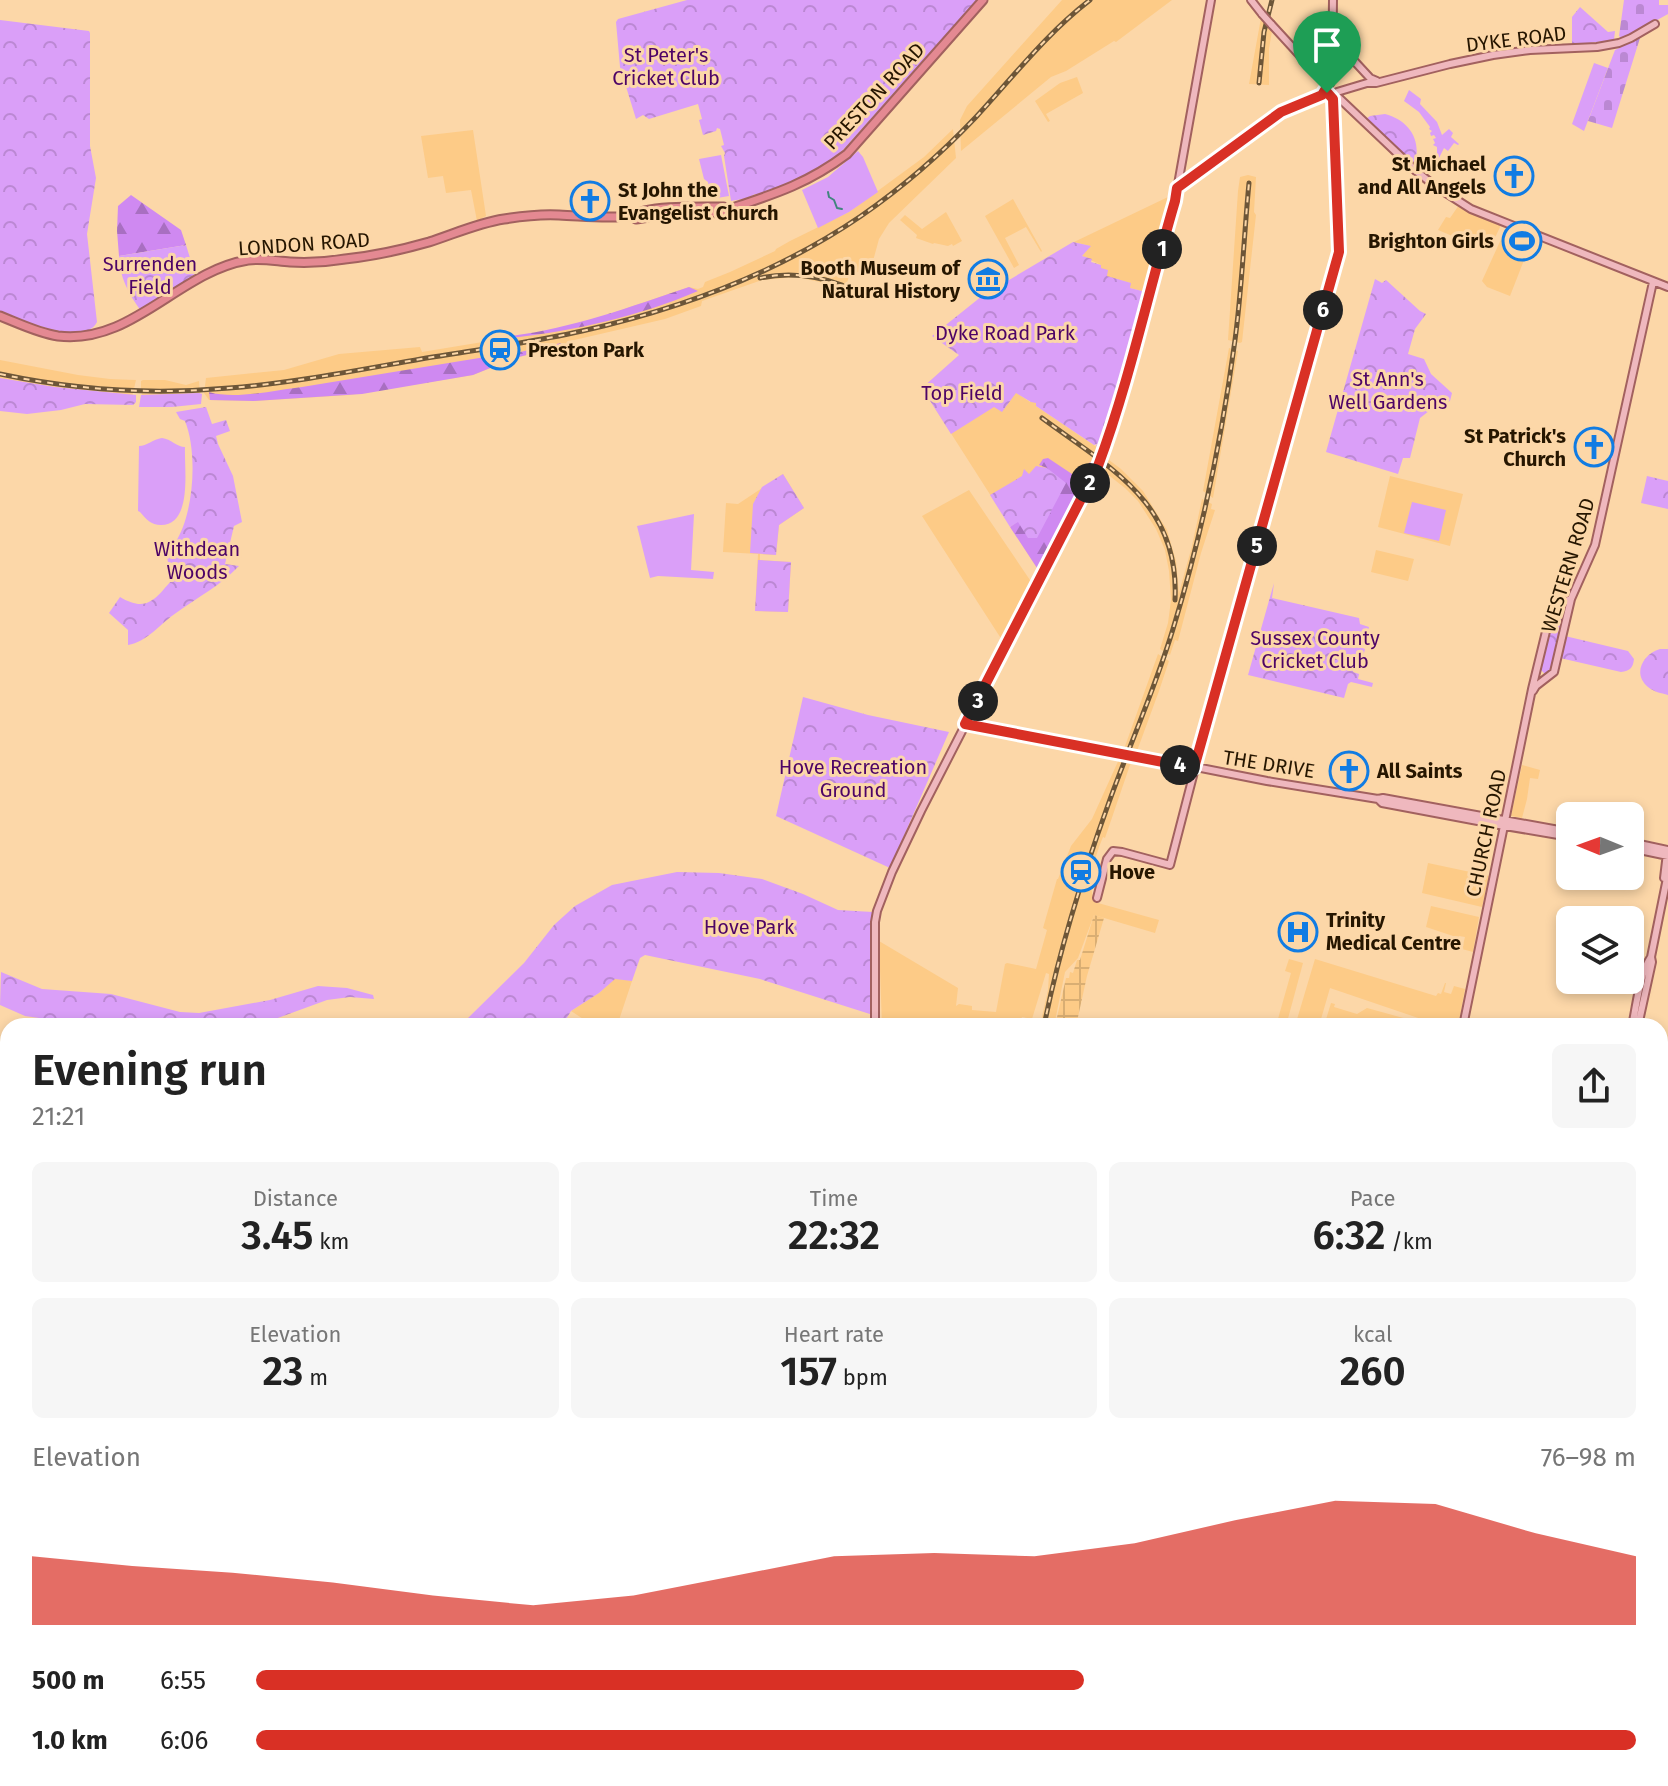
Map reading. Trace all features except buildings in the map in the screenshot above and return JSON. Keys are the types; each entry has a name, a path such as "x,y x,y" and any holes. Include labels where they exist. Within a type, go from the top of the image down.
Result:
{"highway":[{"name":"PRESTON ROAD","path":"482,224 537,215 632,216 636,219 721,211 783,192 847,154 983,0"},
{"name":"LONDON ROAD","path":"0,316 59,336 92,333 124,323 196,280 246,260 319,262 363,257 427,242 482,224"}],"main road":[{"path":"875,1018 877,911 901,854 965,724 1101,458 1175,201 1211,0"},
{"path":"1251,0 1326,88 1435,186 1471,209 1668,287"},
{"path":"1333,0 1333,38 1336,46 1372,81"},
{"name":"DYKE ROAD","path":"1334,96 1372,81 1493,55 1619,43 1655,24"},
{"path":"1177,188 1281,112 1326,88 1332,78 1336,46"},
{"path":"1097,898 1110,853 1122,852 1170,865 1194,768 1339,252 1334,96 1326,88"},
{"name":"WESTERN ROAD","path":"1547,677 1554,672 1571,599 1595,545 1653,282"},
{"path":"1568,609 1561,602 1571,599"},
{"name":"CHURCH ROAD","path":"1465,1018 1537,667 1552,607 1561,602"},
{"path":"1537,667 1539,673 1547,677"},
{"name":"CHURCH ROAD","path":"1532,694 1547,677"},
{"name":"THE DRIVE","path":"965,724 1378,799 1382,803 1505,823"},
{"name":"THE DRIVE","path":"1474,817 1492,817 1505,823"},
{"path":"1505,823 1556,832"},
{"path":"1505,823 1519,828 1533,828"},
{"path":"1644,848 1659,847 1668,851"},
{"path":"1644,848 1668,851"},
{"path":"1664,887 1668,851"},
{"path":"1636,1018 1640,987 1651,957 1668,873"}],"shaded area":[{"path":"1062,0 1172,0 1116,42 1051,77 961,151 960,120 967,106"},
{"path":"1261,18 1272,31 1269,85 1249,84"},
{"path":"1077,77 1083,93 1046,114 1048,122 1035,101 1060,83"},
{"path":"953,129 956,158 889,223 879,239 870,272 850,272 844,294 820,282 796,277 762,280 702,301 701,306 665,319 570,341 473,375 350,395 254,401 209,400 204,393 206,378 284,370 339,354 420,347 422,352 544,332 601,317 689,287 698,289 705,282 775,251 849,212 924,157"},
{"path":"473,130 486,216 477,221 471,190 446,193 443,176 428,178 421,136"},
{"path":"1240,177 1256,177 1256,215 1240,343 1228,340 1238,191"},
{"path":"1168,197 1172,200 1146,292 1130,288 1130,283 1106,276 1101,265 1082,256 1090,246 1074,242"},
{"path":"1013,199 1042,251 1026,227 1005,238 1019,265 1014,268 985,216"},
{"name":"Brighton Girls","path":"1459,205 1501,225 1491,246 1477,241 1472,250 1438,230"},
{"path":"946,212 962,241 953,246 916,238 917,235 900,220 905,215 922,229"},
{"name":"Brighton Girls","path":"1507,226 1533,237 1510,296 1487,287 1482,281"},
{"path":"1229,348 1238,351 1213,498 1203,491"},
{"path":"960,355 1030,402 1041,381 1056,388 1036,406 1101,450 1040,568 1037,568 922,388"},
{"path":"0,360 78,375 136,380 132,397 0,386"},
{"path":"143,380 165,380 186,385 199,381 200,395 142,396"},
{"path":"1105,457 1143,491 1167,530 1176,561 1179,593 1202,499 1212,504 1211,509 1215,510 1178,641 1175,640 1170,655 1160,649 1171,600 1165,550 1138,501 1102,470"},
{"path":"783,474 804,508 779,525 776,555 760,554 760,560 791,562 788,612 755,611 758,554 723,552 726,503 738,504"},
{"path":"1390,476 1463,494 1450,546 1378,527"},
{"path":"969,490 1032,583 1002,640 922,516"},
{"path":"1376,550 1414,559 1408,581 1371,572"},
{"path":"1158,654 1169,661 1159,691 1137,751 1124,749"},
{"path":"1120,757 1134,759 1099,847 1091,888 1098,903 1159,920 1155,933 1094,915 1078,958 1065,972 1056,1018 1042,1018 1048,990 1049,974 1046,973 1032,1018 882,1018 879,941 958,988 956,1006 959,1004 972,1006 972,1010 996,1012 1005,964 1036,969 1047,930 1043,928 1057,879 1071,846 1092,819"},
{"path":"1522,765 1540,770 1538,779 1530,778 1522,818 1511,816"},
{"path":"1428,863 1489,876 1482,907 1422,893"},
{"path":"1431,906 1479,917 1473,952 1462,949 1465,937 1459,938 1426,927"},
{"path":"1094,915 1104,918 1078,1018 1057,1018 1066,978 1069,978 1070,972 1073,973 1077,960 1080,960"},
{"path":"1289,959 1303,963 1288,1018 1278,1018 1291,973 1285,971"},
{"path":"1315,959 1436,996 1441,994 1445,983 1444,992 1451,994 1454,986 1465,989 1460,1018 1418,1018 1330,988 1321,1018 1297,1018"},
{"path":"615,978 632,981 620,1018 582,1018 571,1011 599,993"},
{"path":"1331,1003 1335,1004 1334,1007 1357,1014 1367,1008 1403,1018 1326,1018"}],"green space":[{"name":"St Peter's Cricket Club","path":"687,0 977,0 843,150 804,178 758,196 755,194 731,201 720,129 703,135 698,104 649,119 643,115 636,119 620,67 618,19"},
{"path":"1624,0 1659,0 1659,5 1668,5 1668,14 1623,39 1619,36"},
{"path":"1580,7 1608,32 1615,31 1614,40 1572,45 1572,17"},
{"path":"0,20 90,33 90,146 96,178 87,234 97,322 90,329 79,332 51,329 0,311"},
{"path":"1640,38 1612,128 1588,121 1615,50"},
{"path":"1594,63 1608,68 1584,131 1572,124"},
{"path":"1409,90 1421,99 1420,104 1437,122 1442,135 1449,129 1453,133 1451,137 1459,144 1454,143 1448,151 1444,148 1438,160 1433,158 1437,155 1437,147 1433,145 1436,138 1431,136 1430,127 1419,112 1404,101"},
{"path":"1385,114 1401,121 1412,133 1417,148 1414,166 1366,119"},
{"path":"858,151 878,192 818,228 802,190 828,177"},
{"path":"721,155 729,196 711,199 699,159"},
{"path":"131,195 181,230 186,245 119,256 118,206"},
{"path":"1073,242 1091,246 1082,256 1108,270 1107,276 1131,283 1130,288 1146,292 1101,449 1036,406 1036,403 1016,393 1002,412 994,407 951,434 922,388 959,355 932,336 982,296"},
{"name":"Surrenden Field","path":"186,245 195,274 141,311 126,285 119,256"},
{"name":"St Ann's Well Gardens","path":"1375,279 1382,283 1386,280 1426,314 1415,329 1408,354 1424,359 1431,374 1452,393 1450,401 1438,404 1420,418 1410,458 1403,458 1398,474 1326,452"},
{"path":"689,287 698,291 630,315 583,327 511,338 601,316"},
{"path":"561,343 562,346 515,358 473,375 362,394 254,401 210,400 209,392 243,395 268,392 511,354"},
{"path":"0,378 136,395 136,402 133,405 85,404 27,414 0,411"},
{"path":"202,394 201,404 139,407 141,395"},
{"name":"Withdean Woods","path":"206,407 212,424 226,420 230,431 216,436 233,476 242,522 234,526 225,564 239,566 148,636 128,645 128,630 109,613 120,597 137,604 150,602 172,580 164,544 175,543 181,531 190,500 193,466 185,421 176,412"},
{"path":"162,438 185,447 185,494 178,516 171,523 161,525 152,523 138,511 139,446"},
{"path":"1048,458 1078,478 1090,462 1095,466 1090,465 1088,469 1091,472 1040,568 1037,568 1010,527 1018,521 1047,468 1039,465"},
{"path":"1036,466 1047,468 1066,483 1037,538 1028,538 1018,522 1010,527 990,495 1022,476 1024,469 1029,474"},
{"path":"783,474 804,508 779,525 776,555 750,553 753,504 762,487"},
{"path":"1647,476 1668,481 1668,509 1641,503"},
{"path":"1412,502 1446,510 1439,541 1404,533"},
{"path":"694,514 691,570 714,572 713,579 650,578 637,526"},
{"path":"758,560 791,562 788,612 755,611"},
{"name":"Sussex County Cricket Club","path":"1274,583 1272,598 1359,618 1360,624 1369,627 1368,641 1363,640 1360,647 1365,649 1361,666 1355,665 1353,672 1359,674 1358,679 1373,683 1372,687 1351,682 1344,698 1248,675"},
{"path":"1558,606 1565,610 1551,672 1545,674 1540,669 1554,608"},
{"path":"1565,636 1628,651 1634,659 1633,665 1621,672 1560,658"},
{"path":"1660,649 1668,649 1668,695 1650,689 1643,682 1640,671 1649,655"},
{"name":"Hove Recreation Ground","path":"803,697 949,732 890,868 776,816"},
{"name":"Hove Park","path":"677,872 719,873 762,879 838,910 873,912 873,1015 760,979 645,955 640,958 632,981 615,979 571,1011 567,1018 468,1018 524,963 554,925 575,906 612,885"},
{"path":"1,972 42,989 111,994 180,1012 199,1013 270,1000 318,986 347,988 373,995 374,999 350,997 327,1000 278,1018 39,1018 25,1016 0,1005"}],"waterway":[{"path":"828,192 837,208 842,209"}],"railway":[{"path":"0,374 114,390 172,391 253,386 522,343 619,322 692,300 797,254 892,194 949,144 1045,41 1090,0"},
{"path":"1259,83 1264,32 1272,0"},
{"path":"1046,1018 1080,887 1166,651 1202,522 1235,340 1249,183"},
{"path":"760,278 801,276 842,285"},
{"path":"1042,418 1115,472 1136,491 1153,513 1166,538 1174,566 1175,600"}],"place":[{"name":"St Michael and All Angels","path":"1514,176"},
{"name":"St John the Evangelist Church","path":"590,201"},
{"name":"Brighton Girls","path":"1522,241"},
{"name":"Booth Museum of Natural History","path":"988,279"},
{"name":"Preston Park","path":"500,350"},
{"name":"St Patrick's Church","path":"1594,447"},
{"name":"All Saints","path":"1349,771"},
{"name":"Hove","path":"1081,872"},
{"name":"Trinity Medical Centre","path":"1298,932"}],"route":[{"path":"1325,90 1327,93 1333,99 1339,252 1194,768 965,724 1098,466 1177,188 1281,112 1322,95 1325,90"}],"park label":[{"name":"Dyke Road Park","path":"1005,333"},
{"name":"Top Field","path":"962,393"}]}
